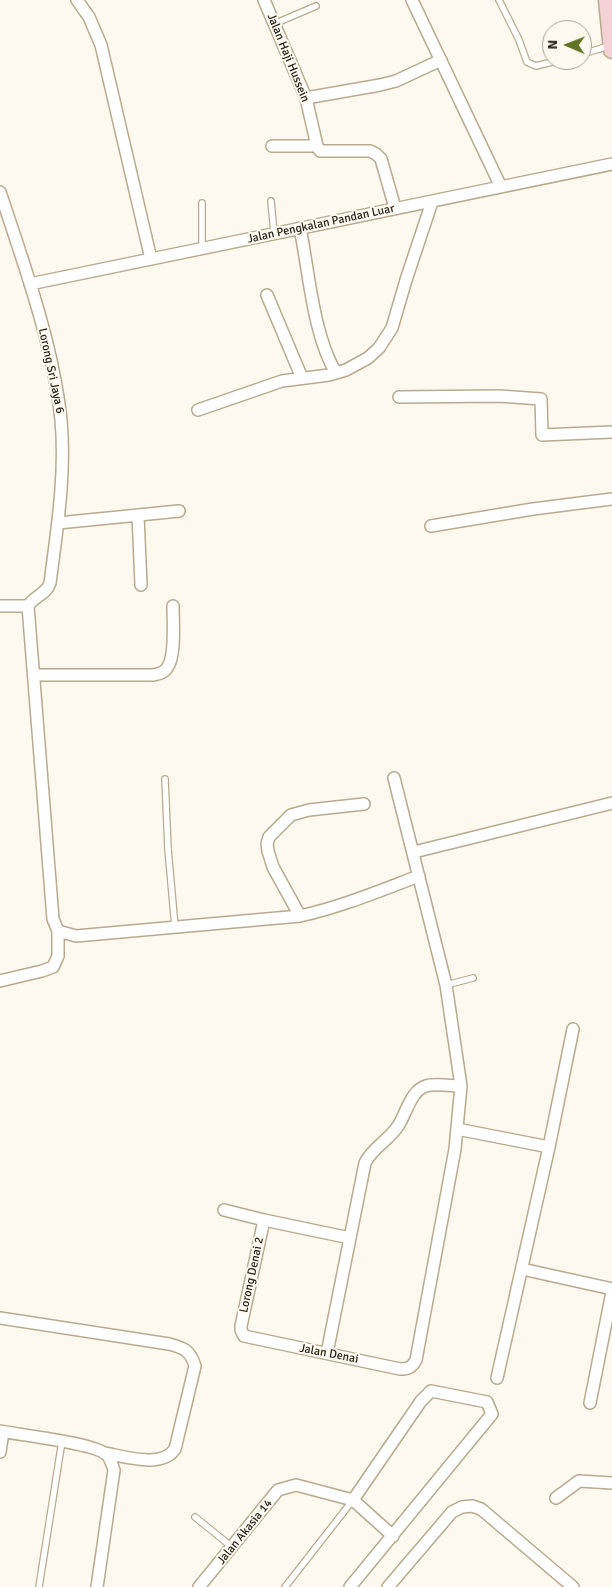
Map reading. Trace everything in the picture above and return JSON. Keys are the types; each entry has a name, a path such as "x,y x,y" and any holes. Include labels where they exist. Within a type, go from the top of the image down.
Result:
{"main road":[{"path":"607,5 612,50"}],"street":[{"path":"78,0 89,16 101,46 151,259"},
{"name":"Jalan Haji Hussein","path":"264,0 306,98 316,146"},
{"path":"414,1 500,187"},
{"path":"306,98 380,85 441,60"},
{"path":"272,146 316,146 320,151 370,151 376,154 380,159 395,208"},
{"name":"Jalan Pengkalan Pandan Luar","path":"30,284 612,164"},
{"name":"Lorong Sri Jaya 6","path":"0,192 30,284 51,362 61,421 62,474 50,583 48,589 28,606"},
{"path":"198,410 282,381 316,377 346,370 368,358 379,348 392,328 432,202"},
{"path":"300,228 318,327 326,354 336,373"},
{"path":"267,295 302,378"},
{"path":"399,397 499,396 540,399 542,435 612,432"},
{"path":"432,526 533,509 612,499"},
{"path":"58,523 179,511"},
{"path":"138,515 141,585"},
{"path":"0,606 28,606 53,919 58,935 58,956 53,967 0,980"},
{"path":"34,676 153,675 160,673 166,670 172,656 174,606"},
{"path":"394,778 446,985 461,1086 457,1129 549,1147"},
{"path":"414,852 612,803"},
{"path":"300,916 273,867 267,844 269,837 291,815 309,810 364,804"},
{"path":"58,935 76,936 300,916 345,904 419,876"},
{"path":"497,1378 549,1147 573,1029"},
{"path":"327,1353 365,1163 368,1156 396,1129 411,1099 426,1086 461,1086"},
{"name":"Jalan Denai","path":"241,1330 247,1338 400,1369 407,1369 412,1366 416,1360 448,1196 457,1129"},
{"path":"224,1210 350,1238"},
{"name":"Lorong Denai 2","path":"241,1330 264,1220"},
{"path":"522,1270 612,1291 590,1403"},
{"path":"0,1318 169,1344 183,1347 192,1356 195,1366 175,1450 171,1455 164,1459 150,1461 104,1453"},
{"path":"350,1587 492,1414 487,1402 431,1390 421,1401 353,1500"},
{"path":"0,1452 2,1431 62,1441 98,1450 108,1456 114,1470 97,1587"},
{"path":"556,1498 579,1481 612,1483"},
{"name":"Jalan Akasia 14","path":"200,1587 278,1490 296,1485 353,1500 393,1536"},
{"path":"388,1587 452,1512 462,1507 472,1506 480,1509 514,1536 573,1587"}],"lane":[{"path":"499,0 519,40 527,62 536,66 542,64"},
{"path":"274,24 316,6"},
{"path":"592,51 612,46"},
{"path":"272,201 274,233"},
{"path":"202,203 202,248"},
{"path":"165,779 168,849 175,927"},
{"path":"446,985 473,978"},
{"path":"39,1587 62,1441"},
{"path":"285,1587 353,1500"},
{"path":"195,1517 232,1547"}]}
